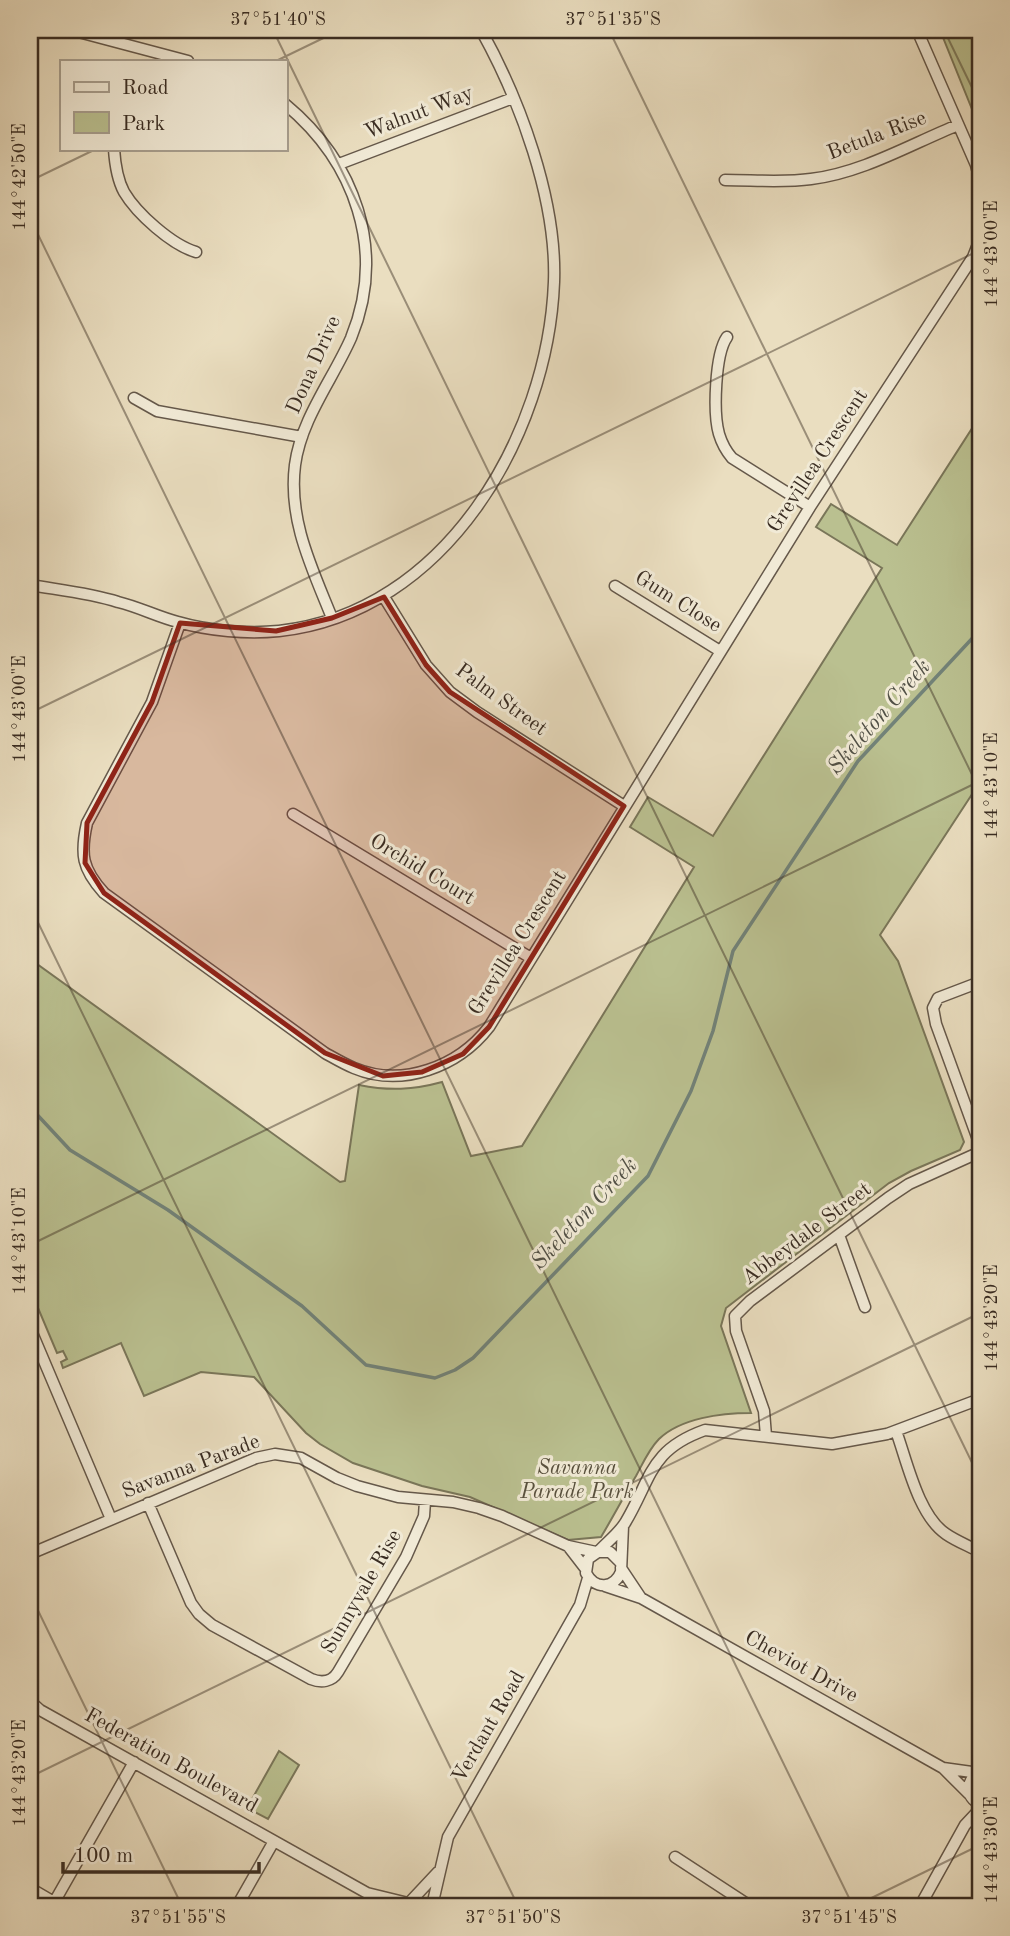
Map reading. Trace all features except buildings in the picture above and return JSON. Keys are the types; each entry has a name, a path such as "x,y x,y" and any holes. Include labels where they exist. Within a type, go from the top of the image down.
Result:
{"street":[{"path":"71,30 184,60"},
{"path":"30,585 116,601 180,623 220,630 276,631 332,618 384,597 419,572 444,548 472,514 503,463 531,404 542,367 554,280 551,228 542,182 513,99 496,57 481,30"},
{"path":"917,30 980,180"},
{"path":"134,60 137,48"},
{"name":"Walnut Way","path":"339,164 513,99"},
{"name":"Dona Drive","path":"287,106 312,127 339,164 358,209 364,236 365,270 361,302 351,337 302,436 295,463 296,521 303,546 332,618"},
{"name":"Betula Rise","path":"725,180 809,180 831,176 957,125"},
{"path":"114,150 117,175 132,204 172,241 196,252"},
{"name":"Grevillea Crescent","path":"180,623 152,702 87,823 82,844 85,863 92,880 104,893 325,1054 355,1069 383,1076 401,1076 442,1065 470,1048 489,1027 810,507 973,257 980,239"},
{"path":"727,337 719,355 716,421 724,448 732,458 810,507"},
{"path":"134,398 157,411 302,436"},
{"name":"Gum Close","path":"615,586 720,651"},
{"name":"Palm Street","path":"384,597 426,665 450,692 624,806"},
{"name":"Orchid Court","path":"293,814 531,958"},
{"path":"980,982 938,998 933,1008 936,1024 980,1145"},
{"name":"Abbeydale Street","path":"766,1436 764,1411 736,1331 735,1316 750,1301 909,1184 980,1152"},
{"path":"839,1234 865,1307"},
{"path":"30,1328 111,1519"},
{"path":"623,1526 623,1548 615,1581 604,1586 596,1585 587,1573 588,1559 623,1526 658,1459 676,1442 705,1430 832,1444 887,1434 980,1399"},
{"path":"896,1431 923,1504 933,1522 946,1534 980,1552"},
{"name":"Savanna Parade","path":"30,1554 256,1458 275,1454 301,1458 337,1478 398,1497 480,1508 568,1546 597,1552"},
{"name":"Sunnyvale Rise","path":"148,1503 191,1603 199,1614 212,1625 311,1679 322,1681 336,1675 406,1557 424,1516 425,1501"},
{"name":"Savanna Parade","path":"568,1546 587,1573"},
{"path":"597,1552 610,1552 620,1565"},
{"name":"Cheviot Drive","path":"620,1565 641,1598"},
{"name":"Verdant Road","path":"432,1906 449,1837 580,1605 587,1573"},
{"name":"Cheviot Drive","path":"604,1586 641,1598 943,1768 980,1807"},
{"name":"Verdant Road","path":"580,1605 604,1586"},
{"name":"Federation Boulevard","path":"30,1702 367,1893 406,1904 425,1906"},
{"path":"30,1888 53,1904 134,1762"},
{"name":"Cheviot Drive","path":"943,1768 980,1773"},
{"path":"965,1825 970,1782 980,1773"},
{"path":"920,1906 965,1825 980,1807"},
{"path":"237,1906 274,1841"},
{"path":"675,1857 750,1906"},
{"name":"Verdant Road","path":"406,1904 440,1871"},
{"name":"Federation Boulevard","path":"367,1893 378,1906"}],"highlighted area":[{"path":"384,597 426,665 450,692 624,806 489,1027 463,1054 422,1072 383,1076 325,1053 104,893 85,863 87,823 152,702 180,623 276,631 332,618"}],"green space":[{"path":"940,30 980,30 980,129"},
{"name":"Savanna Parade Park","path":"980,416 980,782 880,935 898,961 964,1142 960,1150 889,1183 726,1308 721,1326 751,1413 702,1418 668,1432 649,1452 601,1537 568,1540 470,1497 422,1486 353,1463 306,1433 254,1377 201,1372 144,1396 121,1343 63,1368 61,1362 67,1359 63,1351 57,1353 30,1289 30,959 340,1182 345,1181 359,1085 401,1089 442,1082 471,1156 522,1146 694,867 630,827 648,797 713,836 882,568 816,527 831,504 897,545"},
{"path":"279,1751 299,1765 268,1819 247,1808"}],"waterway":[{"name":"Skeleton Creek","path":"30,1107 70,1150 168,1210 302,1306 366,1365 435,1378 455,1370 473,1358 648,1176 691,1091 713,1031 733,951 858,761 980,630"}]}
